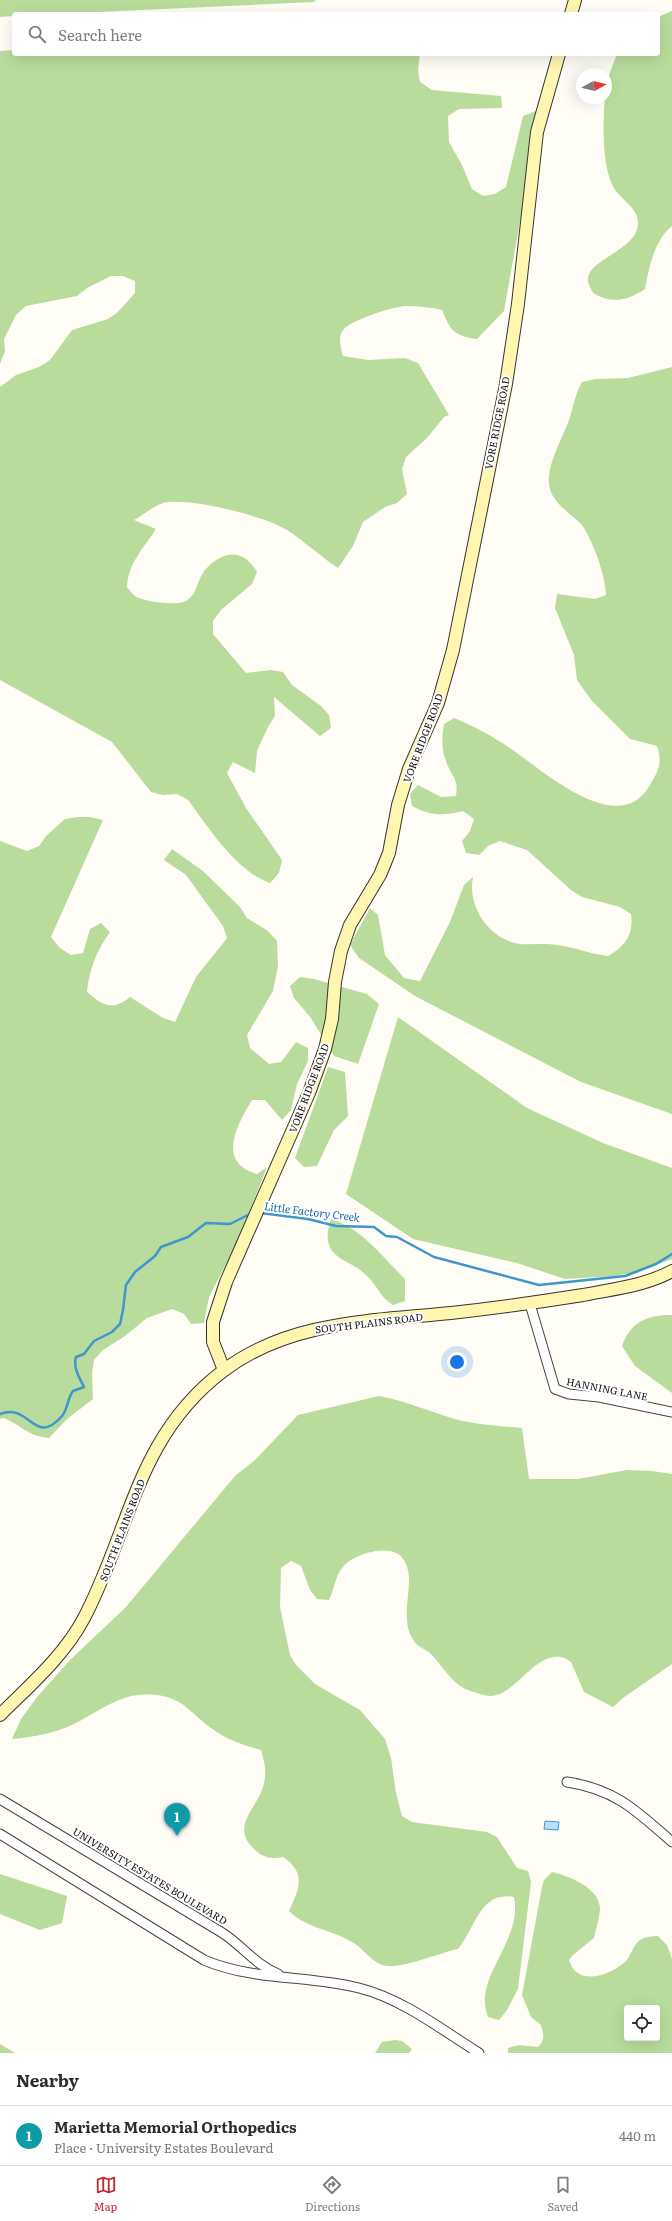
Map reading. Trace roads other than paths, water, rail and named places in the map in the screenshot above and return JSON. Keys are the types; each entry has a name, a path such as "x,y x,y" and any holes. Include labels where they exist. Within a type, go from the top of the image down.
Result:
{"street":[{"path":"572,12 575,0"},
{"name":"VORE RIDGE ROAD","path":"224,1370 213,1342 213,1322 226,1282 309,1093 325,1049 332,1018 335,982 341,951 350,925 380,875 389,853 398,805 409,769 438,703 453,650 506,384 519,296 537,132 558,56"},
{"name":"SOUTH PLAINS ROAD","path":"0,1715 51,1664 76,1633 99,1588 152,1453 172,1423 195,1394 224,1370 255,1349 286,1336 324,1327 530,1304 633,1286 672,1271"},
{"name":"HANNING LANE","path":"530,1304 555,1389 569,1394 599,1397 672,1412"},
{"path":"567,1782 591,1787 614,1796 630,1806 672,1842"},
{"name":"UNIVERSITY ESTATES BOULEVARD","path":"0,1799 234,1940 260,1966 284,1977"},
{"name":"UNIVERSITY ESTATES BOULEVARD","path":"0,1834 195,1955 231,1970 343,1984 372,1991 395,2002 479,2053"}],"water":[{"path":"545,1821 559,1822 558,1830 544,1829"}],"waterway":[{"name":"Little Factory Creek","path":"0,1414 10,1412 18,1414 38,1426 45,1428 53,1425 64,1413 73,1391 84,1387 76,1369 76,1357 84,1354 94,1341 112,1332 120,1324 126,1285 135,1272 155,1256 161,1247 188,1237 206,1223 230,1224 252,1213"},
{"name":"Little Factory Creek","path":"261,1213 308,1219 336,1226 374,1227 386,1236 397,1237 434,1257 539,1285 625,1276 656,1264 672,1254"}],"place":[{"name":"Marietta Memorial Orthopedics","path":"177,1836"}]}
